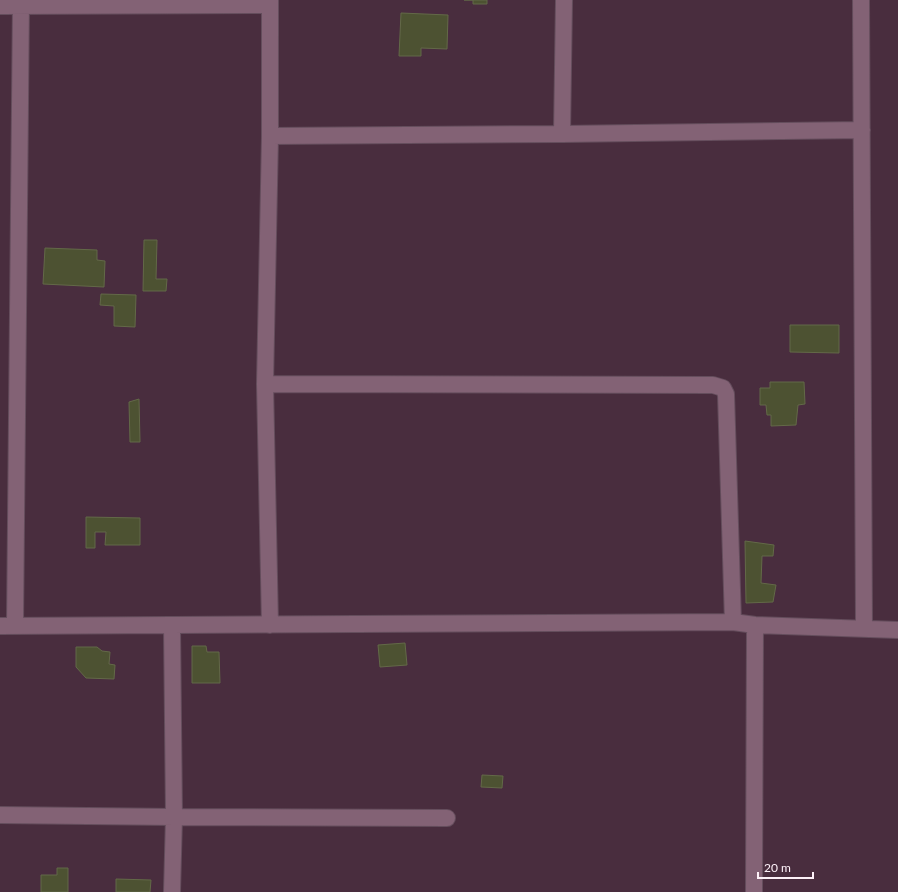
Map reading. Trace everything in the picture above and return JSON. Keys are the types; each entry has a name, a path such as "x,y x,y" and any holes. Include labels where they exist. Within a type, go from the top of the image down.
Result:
{"street":[{"path":"562,134 564,0"},
{"path":"861,0 864,629"},
{"path":"0,6 22,3 270,2 270,136 265,384 270,625"},
{"path":"22,3 8,626 733,622 755,625 898,630"},
{"path":"270,136 862,130"},
{"path":"265,384 714,385 723,388 726,394 733,622"},
{"path":"754,892 755,625"},
{"path":"172,626 174,817 172,892"},
{"path":"0,815 447,818"}],"building":[{"path":"473,0 487,0 487,4 473,4"},
{"path":"401,13 448,15 447,49 421,48 421,56 399,56"},
{"path":"144,240 157,240 156,279 167,279 166,291 143,291"},
{"path":"45,248 97,250 97,260 105,261 104,287 43,284"},
{"path":"101,294 136,295 135,327 114,326 114,306 100,305"},
{"path":"790,325 839,325 839,353 790,352"},
{"path":"770,382 804,382 805,404 798,405 796,425 771,426 771,415 767,415 766,405 760,405 760,388 770,388"},
{"path":"139,399 140,442 130,442 129,402"},
{"path":"86,517 140,518 140,545 105,545 106,532 95,532 95,548 86,548"},
{"path":"745,541 774,545 773,556 762,556 761,583 776,585 773,602 746,603"},
{"path":"405,643 407,665 380,667 378,645"},
{"path":"192,646 206,646 207,652 219,652 220,683 192,683"},
{"path":"76,647 97,647 102,651 110,652 109,664 115,665 114,679 86,678 76,667"},
{"path":"482,775 503,776 502,788 481,787"},
{"path":"57,868 68,868 68,892 41,892 41,875 57,875"},
{"path":"116,879 151,880 150,892 116,892"}]}
